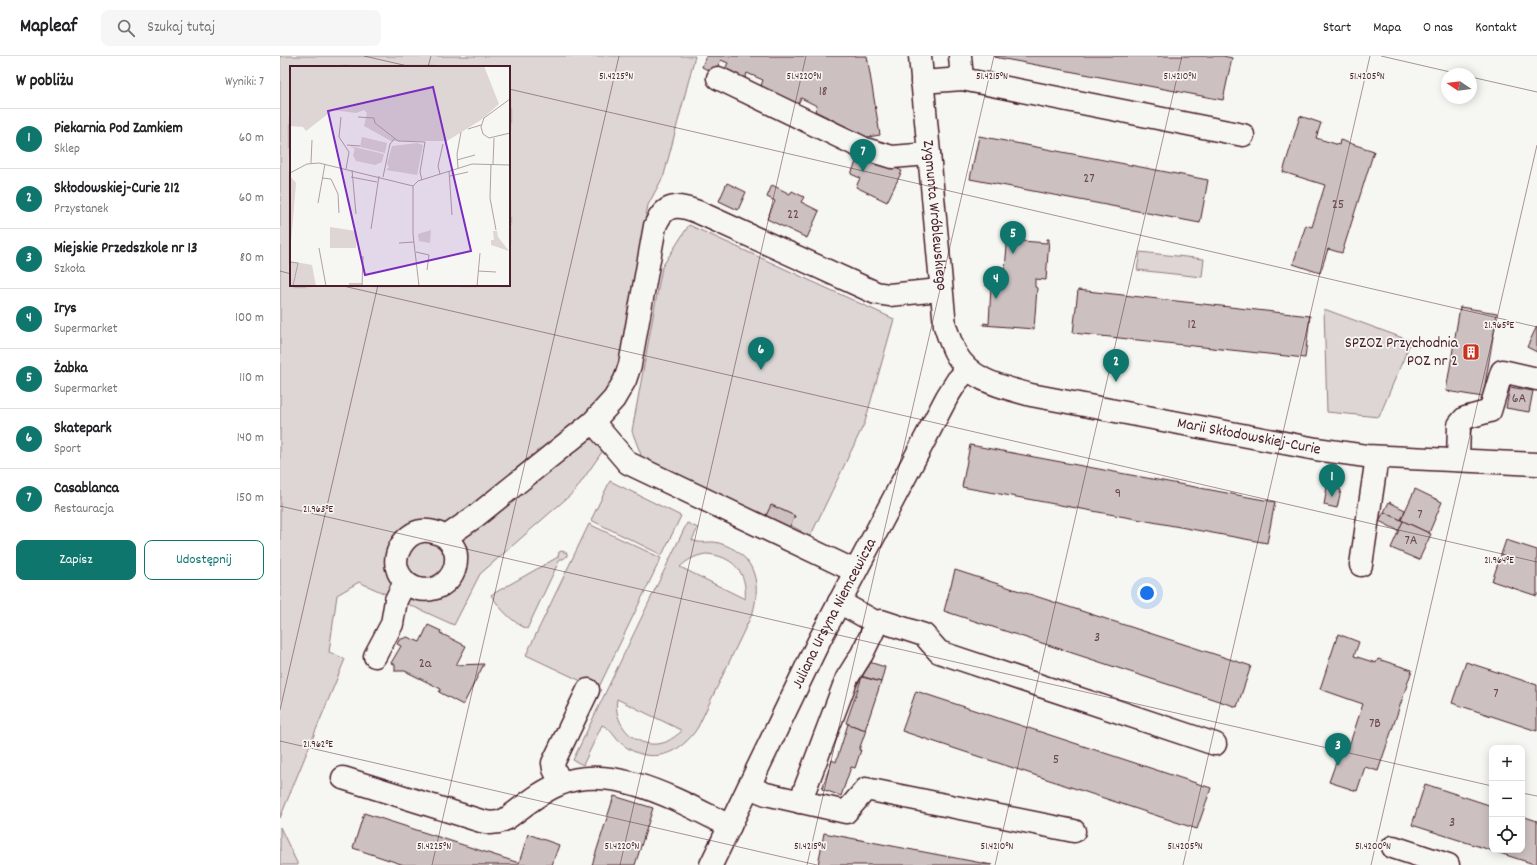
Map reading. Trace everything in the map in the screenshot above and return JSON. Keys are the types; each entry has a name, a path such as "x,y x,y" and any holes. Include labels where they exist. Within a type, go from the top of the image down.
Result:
{"street":[{"name":"Zygmunta Wróblewskiego","path":"920,56 944,326 956,354 968,369"},
{"path":"960,56 962,79"},
{"path":"718,78 865,149 892,157 929,154"},
{"path":"922,82 962,79 1243,135"},
{"path":"446,537 476,516 593,422 614,399 625,380 630,365 655,226 659,216 668,209 677,206 686,207 876,293 889,295 940,290"},
{"name":"Marii Skłodowskiej-Curie","path":"968,369 995,385 1031,395 1316,449 1377,456 1537,464"},
{"name":"Juliana Ursyna Niemcewicza","path":"711,865 838,602 947,397 957,381 968,369"},
{"path":"1458,460 1459,425 1465,418 1490,411 1502,371 1537,380"},
{"path":"593,422 628,463 855,571"},
{"path":"1361,565 1377,456"},
{"path":"421,531 434,532 446,537 454,548 456,562 453,575 443,585 430,590 417,589 405,582 398,571 396,559 401,545 409,536 421,531"},
{"path":"375,656 392,624 396,600 405,582"},
{"path":"838,602 877,623 881,621 924,635 939,652 1215,744"},
{"path":"800,802 847,678 862,654 877,623"},
{"path":"561,783 553,764 588,690"},
{"path":"344,778 456,814 490,823 499,822 506,819 550,788 561,783 596,778 613,779 632,783 659,792 730,826"},
{"path":"749,787 766,794 846,812 866,789 1074,831"},
{"path":"1393,847 1448,865"}],"shaded area":[{"path":"280,56 695,56 664,175 648,205 604,449 575,491 480,574 454,625 359,582 337,595 329,652 345,659 280,818"},
{"path":"689,225 894,319 865,422 808,541 799,537 801,531 790,525 795,516 772,505 764,520 638,461 641,455 632,431 662,267"},
{"path":"1140,252 1204,259 1202,277 1137,270"},
{"path":"1324,309 1411,341 1379,417 1327,412"},
{"path":"610,481 681,516 662,555 591,520"},
{"path":"687,523 698,528 692,540 699,542 719,543 740,554 752,569 755,579 756,600 753,612 698,727 691,737 683,745 664,754 653,756 643,755 632,751 622,744 608,729 602,725 583,765 573,760","holes":["705,554 723,558 736,567 741,573 744,581 745,599 680,567 685,562","617,699 681,730 682,731 666,742 656,744 637,740 623,727 619,719"]},
{"path":"589,524 661,558 598,689 526,655"},
{"path":"562,551 567,553 567,556 560,559 527,629 507,615 491,595 558,557 559,552"},
{"path":"280,827 298,865 280,865"}],"building":[{"path":"706,56 867,56 880,135 862,138 861,134 815,111 817,106 801,98 798,104 761,86 763,80 747,73 745,78 725,69 728,63 721,60 714,73 702,67"},
{"path":"1223,56 1232,58 1223,100 994,57"},
{"path":"1300,116 1321,123 1316,138 1339,145 1340,140 1374,151 1342,253 1328,249 1320,273 1293,264 1306,225 1312,227 1325,185 1283,172"},
{"path":"979,136 1208,180 1200,223 970,179"},
{"path":"871,156 902,171 887,202 856,187 860,178 851,174 856,162 865,167"},
{"path":"727,183 746,192 738,210 719,201"},
{"path":"772,185 790,194 792,191 804,197 801,202 819,211 807,238 767,219 775,201 767,197"},
{"path":"1008,235 1009,240 1047,243 1047,239 1049,239 1046,280 1035,279 1035,287 1037,288 1034,329 983,325 984,323 989,324 991,286 986,286 986,284 995,285 996,268 1005,269"},
{"path":"1078,290 1310,316 1305,358 1073,333"},
{"name":"SPZOZ Przychodnia POZ nr 2","path":"1460,307 1497,313 1483,397 1446,391"},
{"path":"1537,326 1537,352 1527,347"},
{"path":"1510,387 1533,391 1529,412 1506,408"},
{"path":"970,445 1275,502 1267,543 962,487"},
{"path":"1327,487 1341,490 1337,508 1324,505"},
{"path":"1415,489 1442,502 1429,533 1401,520"},
{"path":"1389,502 1405,510 1401,520 1384,512"},
{"path":"771,505 795,516 787,532 764,520"},
{"path":"1384,512 1403,521 1399,531 1379,521"},
{"path":"1403,521 1431,534 1419,560 1391,548"},
{"path":"1506,540 1537,550 1537,596 1492,581"},
{"path":"955,570 1251,666 1237,707 944,611"},
{"path":"428,625 466,646 456,665 484,664 463,705 439,692 441,689 405,671 395,671 395,665 391,663 401,646 397,644 399,640 407,637 420,642"},
{"path":"1338,634 1359,642 1354,656 1376,663 1378,659 1412,670 1378,771 1365,767 1357,791 1329,782 1343,743 1349,746 1363,704 1320,689"},
{"path":"866,661 885,667 881,682 861,676"},
{"path":"1466,662 1537,685 1537,731 1452,703"},
{"path":"862,677 881,682 865,730 846,723"},
{"path":"916,691 1211,788 1197,829 902,731"},
{"path":"848,724 866,730 855,768 851,767 841,796 822,789 832,760 836,762"},
{"path":"1425,784 1489,805 1489,850 1412,825"},
{"path":"614,796 653,808 635,865 592,865"},
{"path":"364,813 519,863 528,834 559,845 552,865 404,865 353,848"},
{"path":"1525,817 1537,821 1537,865 1500,853 1525,853"},
{"path":"824,833 992,865 818,865"}],"place":[{"name":"Casablanca","path":"863,172"},
{"name":"Żabka","path":"1013,254"},
{"name":"Irys","path":"996,299"},
{"name":"SPZOZ Przychodnia POZ nr 2","path":"1471,352"},
{"name":"Skatepark","path":"761,370"},
{"name":"Skłodowskiej-Curie 212","path":"1116,382"},
{"name":"Piekarnia Pod Zamkiem","path":"1332,497"},
{"name":"Miejskie Przedszkole nr 13","path":"1338,766"}]}
